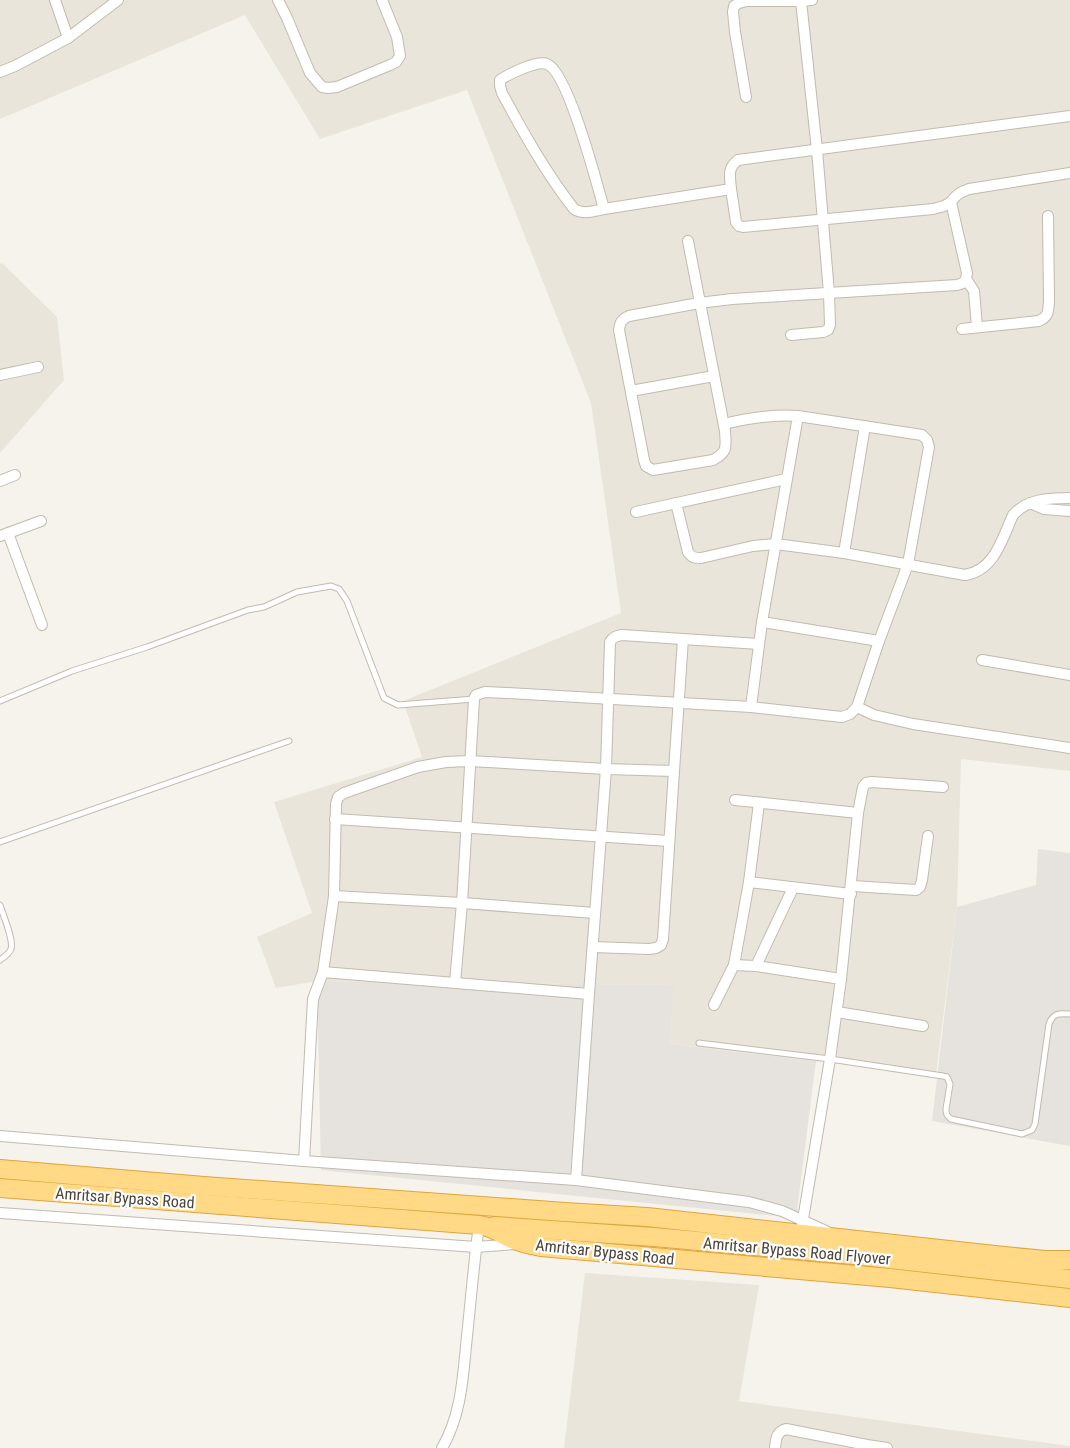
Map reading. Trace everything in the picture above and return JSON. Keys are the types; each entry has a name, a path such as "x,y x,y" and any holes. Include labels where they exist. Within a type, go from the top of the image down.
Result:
{"highway":[{"name":"Amritsar Bypass Road","path":"0,1169 216,1187 802,1227 840,1238 1005,1257 1070,1260"},
{"name":"Amritsar Bypass Road","path":"0,1188 483,1225 525,1244 561,1249 878,1277 1070,1298"},
{"name":"Amritsar Bypass Road Flyover","path":"483,1225 654,1237 853,1255 1070,1279"}],"street":[{"path":"55,0 68,38"},
{"path":"0,72 68,38 118,0"},
{"path":"278,0 310,72 322,87 328,88 337,87 390,65 400,56 397,37 382,0"},
{"path":"746,97 735,32 734,6 747,1 806,1 830,325 828,330 823,332 791,335"},
{"path":"604,209 579,123 555,71 549,65 541,64 511,73 500,80 502,93 524,135 545,170 569,203 579,212 585,213 731,189"},
{"path":"1070,116 738,160 729,170 736,222 743,228 933,208 944,206 955,196 969,189 1070,173"},
{"path":"688,241 699,303 724,424 726,446 722,455 713,460 653,470 646,466 644,460 619,330 624,318 699,303 732,299 963,283 967,273 951,202"},
{"path":"962,329 1039,321 1046,318 1049,301 1048,216"},
{"path":"966,279 974,291 977,327"},
{"path":"0,375 38,367"},
{"path":"631,391 714,376"},
{"path":"455,983 476,695 485,692 679,702 842,717 850,714 857,707 908,564 929,447 927,440 922,435 780,414 724,424"},
{"path":"751,707 762,622 798,416"},
{"path":"844,553 865,426"},
{"path":"0,481 15,475"},
{"path":"636,512 786,479"},
{"path":"676,503 688,552 694,558 753,546 776,544 844,553 965,575 975,574 994,557 1013,515 1023,506 1039,500 1070,498"},
{"path":"1030,503 1044,509 1070,512"},
{"path":"41,521 4,534 42,625"},
{"path":"762,622 879,641"},
{"path":"576,1180 606,769 610,642 612,638 622,635 759,644"},
{"path":"593,946 649,949 661,945 663,939 683,639"},
{"path":"982,660 1070,675"},
{"path":"857,707 874,715 913,724 1070,748"},
{"path":"304,1161 313,999 323,972 334,896 335,819 338,797 418,767 446,762 470,761 674,771"},
{"path":"0,1136 576,1180 749,1202 782,1211 802,1227 837,1012 862,787 872,782 943,787"},
{"path":"735,801 858,813"},
{"path":"714,1005 734,965 749,882 759,803"},
{"path":"335,819 669,842"},
{"path":"749,882 793,888 916,890 920,887 922,880 928,836"},
{"path":"756,966 793,888"},
{"path":"334,896 595,913"},
{"path":"734,965 756,966 841,979"},
{"path":"323,972 589,994"},
{"path":"837,1012 924,1026"},
{"path":"0,1213 476,1247 525,1244"},
{"path":"442,1448 449,1437 458,1410 476,1247 483,1225"},
{"path":"775,1448 777,1435 786,1429 887,1448"}],"lane":[{"path":"0,701 72,671 147,647 248,610 264,607 297,592 330,586 339,589 348,601 384,699 398,705 474,699"},
{"path":"0,842 289,741"},
{"path":"0,905 11,940 11,949 6,957 0,960"},
{"path":"699,1043 830,1059 947,1077 950,1084 946,1109 948,1117 1022,1134 1032,1130 1035,1124 1051,1018 1060,1013 1070,1014"}],"shaded area":[{"path":"0,0 1070,0 1070,771 961,759 957,907 936,1074 670,1044 674,985 317,981 276,988 257,937 312,913 274,802 422,757 403,701 621,613 591,403 467,90 320,139 245,15 0,119"},
{"path":"2,263 57,317 64,380 0,453 0,264"},
{"path":"1038,849 1070,853 1070,1146 932,1121 957,907 1036,885"},
{"path":"317,981 674,985 670,1044 816,1061 796,1218 321,1170"},
{"path":"585,1273 759,1285 739,1401 1070,1446 1070,1448 564,1448"}]}
